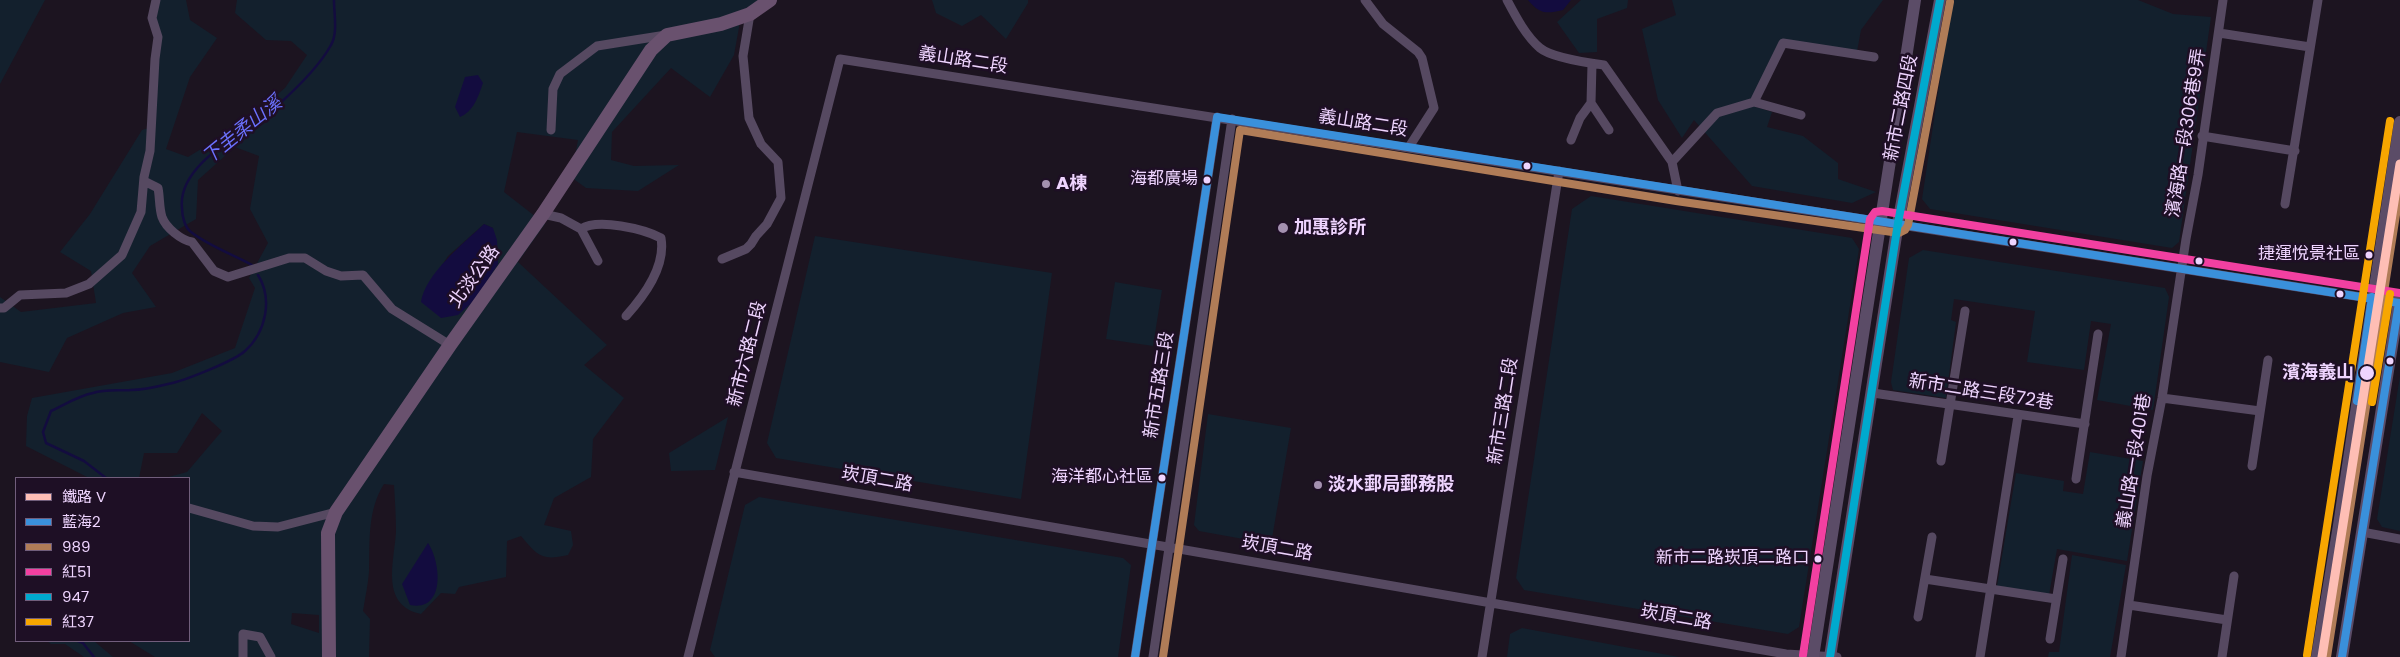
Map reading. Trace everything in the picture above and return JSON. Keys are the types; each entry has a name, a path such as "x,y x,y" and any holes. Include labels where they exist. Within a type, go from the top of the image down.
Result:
{"main road":[{"path":"667,35 721,24 750,14 770,0"},
{"name":"北淡公路","path":"329,657 328,533 336,512 450,345 543,214 651,50 667,35"}],"street":[{"path":"0,308 4,308 20,295 66,293 89,284 122,255 141,212 153,125 155,59 158,37 152,18 156,0"},
{"path":"1365,0 1383,24 1418,52 1422,58 1434,108 1409,147"},
{"path":"1507,0 1530,38 1542,50 1592,64 1604,65 1672,162 1678,191"},
{"name":"新市二路四段","path":"1814,656 1915,0"},
{"name":"新市二路四段","path":"1832,657 1898,223 1940,0"},
{"name":"濱海路一段306巷9弄","path":"2182,270 2198,175 2202,136 2223,0"},
{"path":"2286,204 2318,0"},
{"path":"722,259 746,249 751,244 767,224 782,198 778,162 761,144 749,118 742,56 750,14"},
{"path":"2219,33 2310,47"},
{"path":"552,130 553,89 560,74 596,46 667,35"},
{"path":"1754,102 1783,43 1874,57"},
{"name":"義山路二段","path":"840,59 1232,119 1678,191 1898,223 2182,270 2400,301"},
{"name":"新市六路二段","path":"688,657 840,59"},
{"path":"1571,140 1580,118 1591,103 1592,64"},
{"path":"1672,162 1717,113 1754,102 1801,116"},
{"path":"1591,103 1609,130"},
{"name":"新市五路三段","path":"1135,657 1217,117"},
{"name":"新市五路三段","path":"1153,657 1232,119"},
{"path":"2317,657 2339,525 2400,122"},
{"path":"2202,136 2295,151"},
{"name":"新市三路二段","path":"1482,657 1559,171"},
{"path":"144,181 158,188 162,216 167,225 184,240 192,242 214,271 228,277 289,258 305,258 326,271 341,276 363,274 392,309 450,345"},
{"path":"543,214 561,218 581,229 598,262"},
{"path":"581,229 588,224 634,228 661,238 663,247 657,271 639,302 626,316"},
{"name":"義山路一段401巷","path":"2121,657 2147,476 2162,398 2182,270"},
{"path":"2342,657 2400,301"},
{"path":"1942,461 1964,312"},
{"path":"2076,480 2098,334"},
{"path":"2252,466 2268,360"},
{"name":"新市二路三段72巷","path":"1873,393 2018,416 2085,424"},
{"path":"2162,398 2260,411"},
{"path":"1980,657 2018,416"},
{"name":"崁頂二路","path":"734,472 1786,654 1832,657"},
{"path":"190,508 253,526 278,527 336,512"},
{"path":"2362,532 2400,539"},
{"path":"1918,617 1932,536"},
{"path":"2050,639 2063,559"},
{"path":"2222,657 2234,576"},
{"path":"1925,579 2056,599"},
{"path":"2130,604 2227,620"},
{"path":"243,657 243,634 260,637 271,657"}],"shaded area":[{"path":"0,0 45,0 0,84"},
{"path":"156,0 186,0 190,20 217,38 190,77 166,149 188,157 242,124 285,88 307,55 291,41 266,40 235,13 237,0 759,0 742,11 734,55 710,97 671,68 612,132 611,160 634,166 679,165 638,191 586,188 571,177 578,140 517,132 504,192 545,224 518,262 607,345 584,365 624,398 593,439 591,477 554,498 544,525 571,531 573,545 568,555 546,557 541,555 521,536 507,541 506,577 459,587 455,594 441,593 421,614 408,609 400,602 392,581 396,532 394,485 384,484 375,505 370,527 369,577 363,611 370,619 369,657 155,657 131,642 190,642 190,477 169,477 187,472 222,431 202,413 177,453 144,453 139,477 87,477 26,446 27,416 32,398 172,373 235,348 255,288 249,278 268,243 250,209 259,156 235,147 198,180 196,219 150,246 132,273 156,307 123,313 67,338 49,372 0,362 0,297 21,312 96,303 91,271 60,252 90,214 142,130 152,127 157,74 153,18","holes":["484,224 493,228 439,270 448,256","292,613 319,615 319,633 291,624"]},
{"path":"932,0 1028,0 1028,3 1006,39 981,15 962,26 936,13"},
{"path":"1528,0 1571,0 1563,10 1543,12"},
{"path":"1581,0 1628,0 1627,8 1597,19 1597,52 1579,53 1557,22"},
{"path":"1672,0 1883,0 1861,30 1856,57 1783,39 1756,107 1772,112 1767,127 1803,136 1838,163 1838,179 1876,192 1852,203 1752,186 1694,120 1682,138 1658,100 1642,29 1676,15"},
{"path":"1952,0 2138,0 2173,14 2211,17 2179,242 2172,248 1930,209 1922,199"},
{"path":"478,75 483,83 477,98 469,111 460,117 455,107 465,77"},
{"path":"1591,196 1852,238 1859,249 1799,627 1788,634 1524,590 1516,578 1572,209"},
{"path":"484,224 493,228 497,240 498,264 475,300 458,315 441,318 421,302 424,291 437,270"},
{"path":"815,236 1052,273 1021,499 776,458 767,443"},
{"path":"1923,250 2165,288 2169,297 2153,410 2097,400 2111,324 2091,321 2084,370 2027,362 2035,311 1954,299 1951,320 1956,322 1946,398 1893,390 1891,382 1909,258"},
{"path":"1115,282 1162,290 1153,346 1106,339"},
{"path":"2400,376 2400,531 2382,527 2377,519"},
{"path":"1208,414 1291,428 1271,544 1199,531 1194,525"},
{"path":"728,417 715,470 671,471 669,453"},
{"path":"2090,452 2143,461 2127,561 2057,549 2049,595 1997,586 2016,473 2064,481 2063,491 2083,494"},
{"path":"759,497 1123,558 1131,565 1118,657 715,657 710,650 745,505"},
{"path":"428,543 436,562 438,573 435,593 430,601 422,605 410,605 402,584"},
{"path":"2072,555 2126,565 2110,657 2048,657 2049,652 2059,652"},
{"path":"1522,628 1679,657 1507,657 1510,634"},
{"path":"48,642 95,642 113,657 84,657 65,644 51,644"}],"waterway":[{"name":"下圭柔山溪","path":"252,265 197,237 189,230 183,215 183,192 202,162 278,105 314,69 333,40 335,23 334,0"},
{"name":"下圭柔山溪","path":"105,477 84,461 46,443 43,432 51,411 87,394 140,389 175,382 208,370 239,355 245,351 258,334 265,315 265,294 263,284 258,275"},
{"name":"下圭柔山溪","path":"80,642 94,657"}],"rail line":[{"name":"V","path":"2322,657 2400,164"}],"transit line":[{"name":"947","path":"1830,657 1898,223 1940,0"},
{"name":"989","path":"1163,657 1240,130 1676,201 1899,233 1905,230 1908,225 1950,2"},
{"name":"藍海2","path":"1135,657 1217,117 2399,303 2342,657"},
{"name":"紅37","path":"2307,655 2390,121"},
{"name":"989","path":"2327,657 2400,189"},
{"name":"紅51","path":"1803,655 1870,219 1875,212 1882,211 2400,293"},
{"name":"紅37","path":"2372,402 2390,294"},
{"name":"藍海2","path":"2357,401 2372,297"}],"place":[{"name":"海都廣場","path":"1207,180"},
{"name":"A棟","path":"1046,184"},
{"name":"加惠診所","path":"1283,228"},
{"name":"捷運悅景社區","path":"2369,255"},
{"name":"濱海義山","path":"2367,373"},
{"name":"海洋都心社區","path":"1162,478"},
{"name":"淡水郵局郵務股","path":"1318,485"},
{"name":"新市二路崁頂二路口","path":"1818,559"}]}
